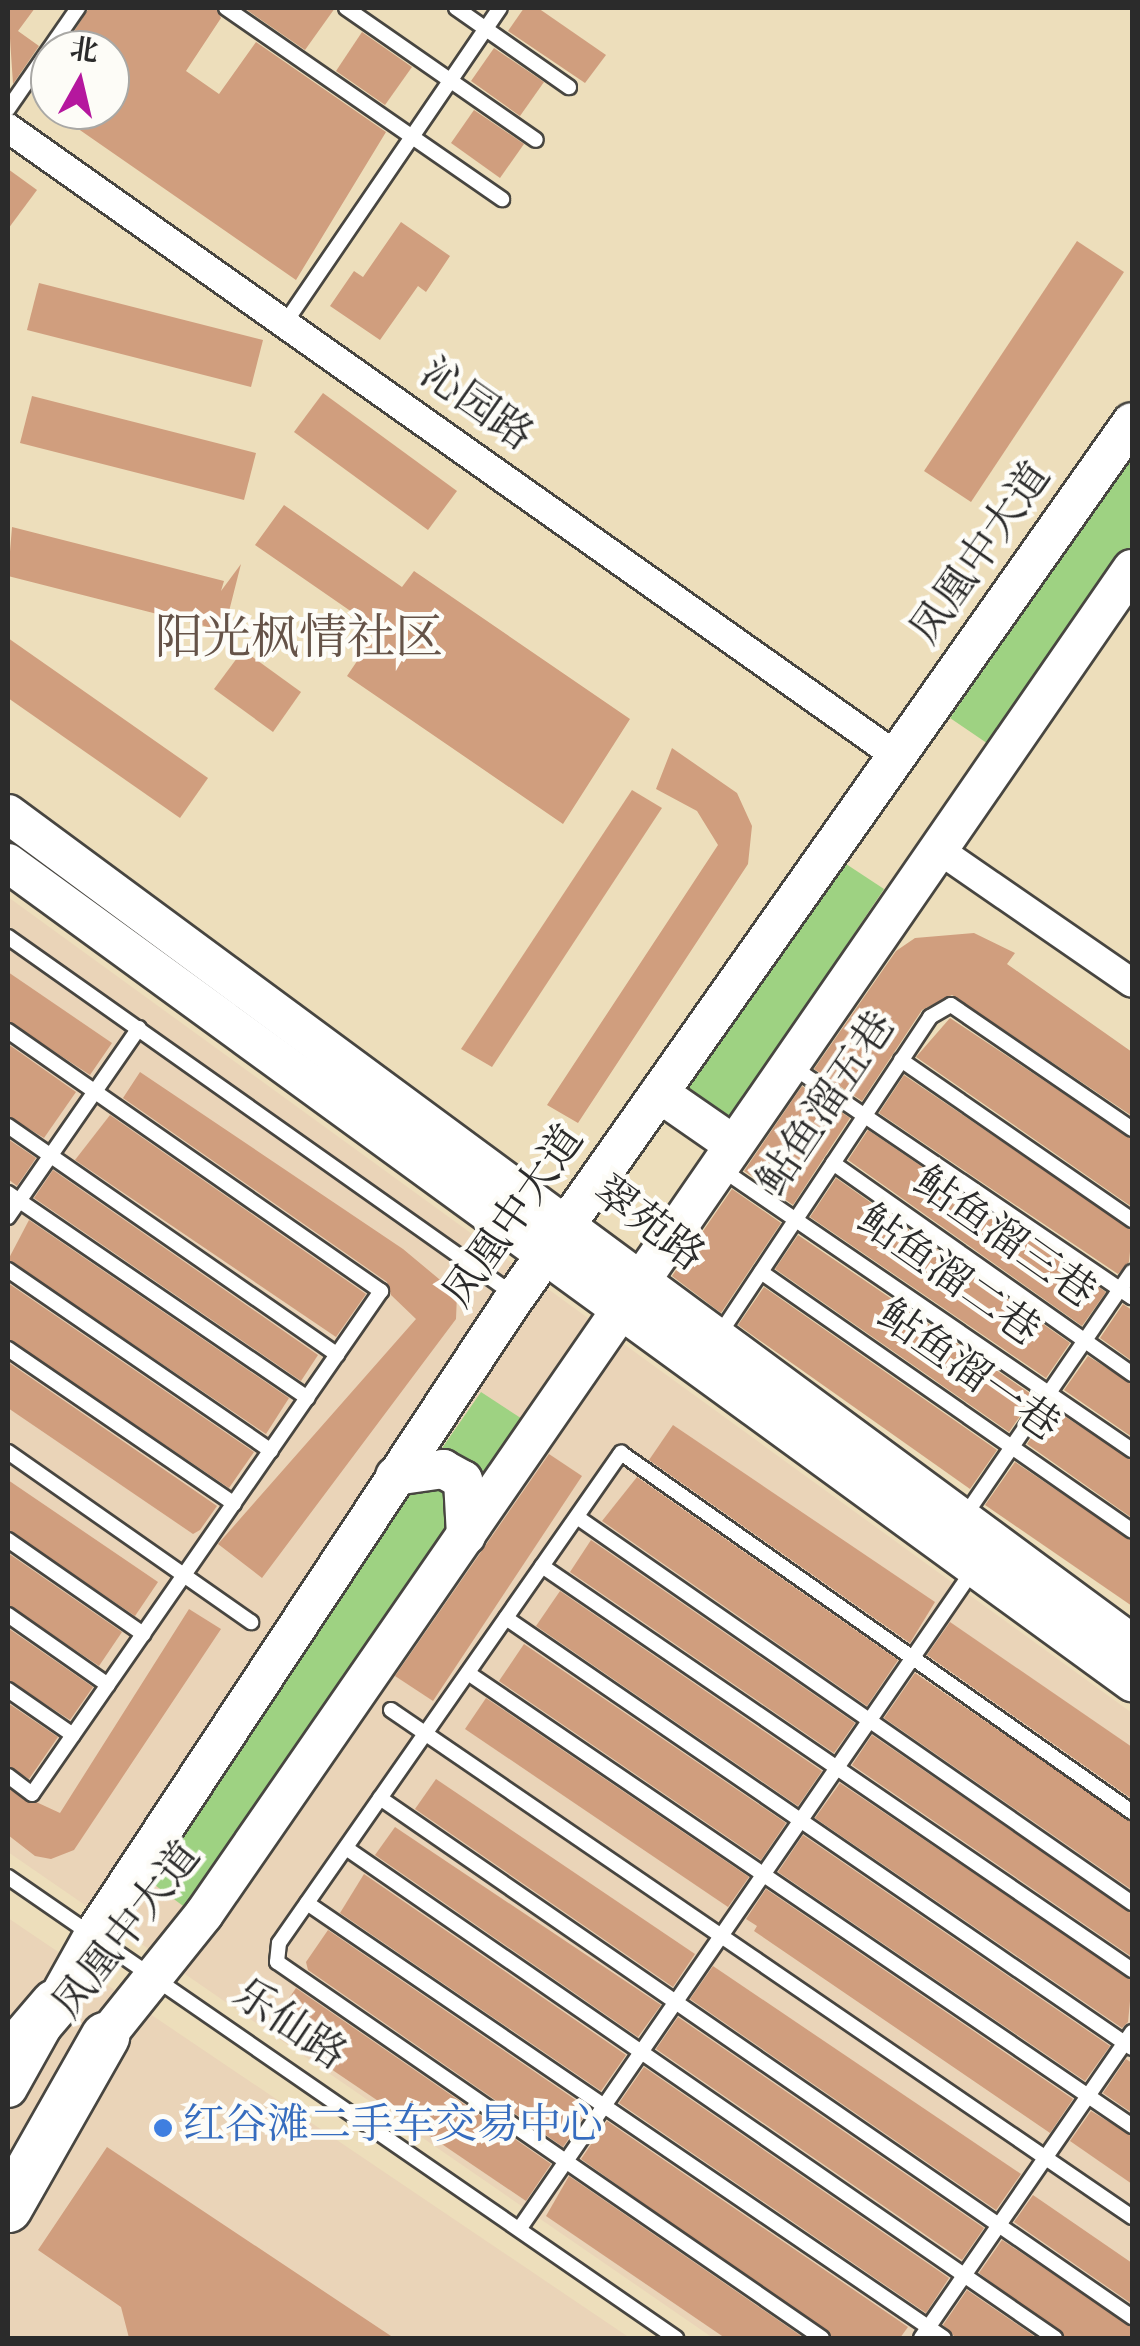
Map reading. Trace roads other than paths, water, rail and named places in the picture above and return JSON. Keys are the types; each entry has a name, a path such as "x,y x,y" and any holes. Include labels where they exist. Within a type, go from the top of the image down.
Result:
{"highway":[{"path":"8,2059 55,2004"},
{"path":"8,2208 106,2038"}],"main road":[{"name":"凤凰中大道","path":"8,2088 93,1936 516,1296 1132,422"},
{"name":"凤凰中大道","path":"8,2160 154,1978 644,1280 934,847 1132,569"},
{"name":"翠苑路","path":"8,814 568,1222 1132,1644"},
{"name":"翠苑路","path":"8,863 620,1314 1132,1682"},
{"path":"659,1093 727,1156"},
{"path":"395,1476 443,1469 463,1480 466,1536"}],"street":[{"name":"沁园路","path":"8,128 896,755"},
{"path":"934,847 1132,983"}],"lane":[{"path":"8,108 78,8"},
{"path":"226,8 502,199"},
{"path":"346,8 536,140"},
{"path":"456,8 569,87"},
{"path":"285,323 500,8"},
{"path":"8,937 516,1296"},
{"name":"鲇鱼溜五巷","path":"718,1336 930,1016 951,1005 1132,1129"},
{"path":"8,1217 13,1196 50,1155 138,1028"},
{"path":"8,1031 381,1291 32,1794 8,1776"},
{"path":"902,1060 1132,1220"},
{"path":"789,1064 1127,1293"},
{"path":"8,1126 337,1355"},
{"name":"鲇鱼溜二巷","path":"727,1156 797,1217 1132,1450"},
{"name":"鲇鱼溜三巷","path":"832,1164 1132,1374"},
{"path":"13,1196 307,1398"},
{"path":"8,1270 271,1451"},
{"name":"鲇鱼溜一巷","path":"760,1272 1132,1531"},
{"path":"963,1518 1085,1340 1127,1293 1132,1272"},
{"path":"8,1349 234,1504"},
{"path":"8,1452 251,1622"},
{"path":"822,2338 277,1962 279,1943 622,1452 1132,1812"},
{"path":"577,1516 1132,1903"},
{"path":"8,1540 144,1634"},
{"path":"542,1566 1132,1970"},
{"path":"520,2228 973,1570"},
{"path":"8,1615 108,1685"},
{"path":"506,1618 1130,2041 924,2333"},
{"path":"468,1672 1132,2126"},
{"path":"8,1690 73,1735"},
{"path":"390,1710 1132,2217"},
{"path":"380,1798 1132,2318"},
{"path":"346,1848 1055,2338"},
{"name":"乐仙路","path":"8,1877 676,2338"},
{"path":"307,1903 605,2107 924,2333 944,2338"}],"place":[{"name":"红谷滩二手车交易中心","path":"163,2128"}],"district":[{"name":"阳光枫情社区","path":"299,642"}]}
